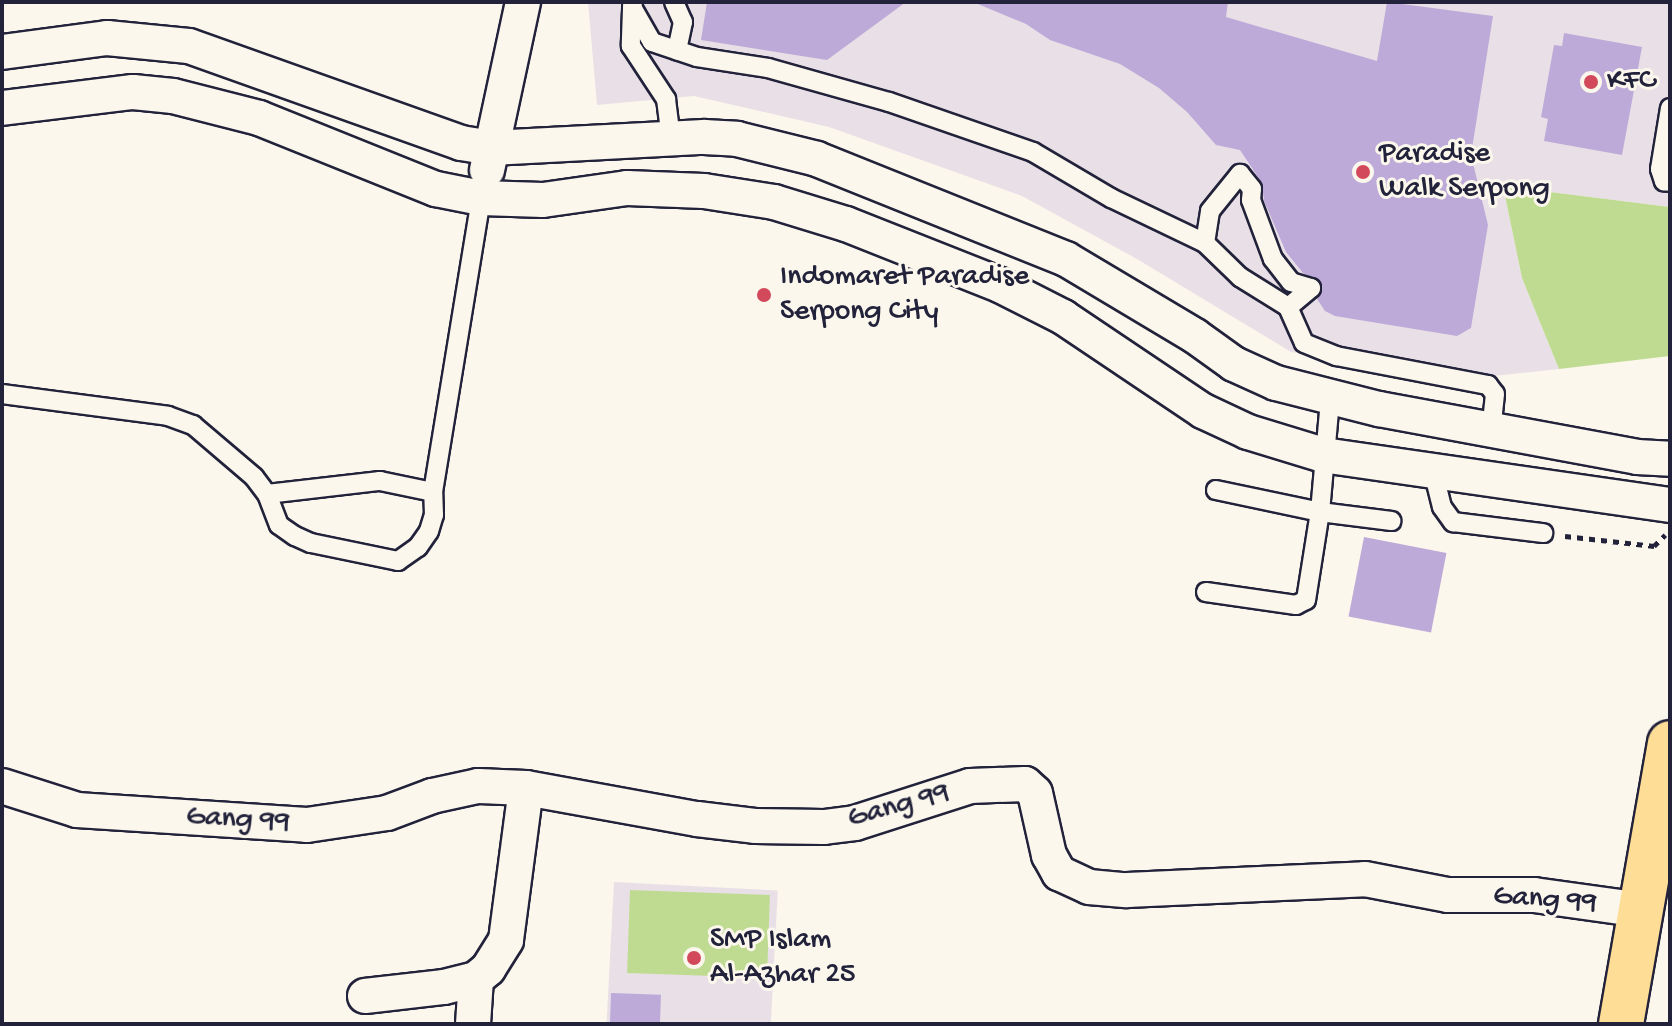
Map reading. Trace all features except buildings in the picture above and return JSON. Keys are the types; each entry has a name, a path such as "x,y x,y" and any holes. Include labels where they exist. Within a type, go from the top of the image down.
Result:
{"main road":[{"path":"1621,1024 1642,910 1660,864 1670,743"}],"street":[{"path":"481,198 523,2"},
{"path":"2,52 107,38 189,46 461,143 491,148 671,139 737,139 817,159 1066,259 1195,336 1234,364 1276,383 1330,399 1637,457 1670,459"},
{"path":"2,108 133,92 173,96 259,118 436,189 481,198 543,200 627,188 704,191 774,202 846,224 1000,285 1063,317 1203,411 1248,432 1323,455 1433,471 1668,516"},
{"path":"1000,285 1022,241"},
{"name":"Gang 99","path":"2,786 30,793 56,807 77,810 307,825 387,813 432,796 478,786 526,788 697,819 755,826 824,827 855,823 970,786 1025,784 1035,793 1049,855 1059,873 1089,887 1127,890 1365,879 1448,895 1534,895 1642,910"},
{"path":"365,996 444,987 476,979 488,969 506,940 526,788"},
{"path":"473,1024 476,979"}],"lane":[{"path":"674,2 683,22 677,50"},
{"path":"634,4 652,42 697,57 768,68 889,102 1033,152 1159,223 1205,243 1240,277 1288,307 1304,343 1336,356 1488,385 1495,394 1491,430"},
{"path":"634,4 631,46 666,99 671,139"},
{"path":"1670,108 1660,169 1664,181 1670,182"},
{"path":"1205,243 1210,211 1240,174 1252,189 1255,211 1273,259 1291,282 1311,288 1288,307"},
{"path":"2,394 168,416 193,425 254,477 267,494 279,525 295,536 311,543 398,561 418,547 429,531 434,515 433,492 481,198"},
{"path":"1206,592 1302,604 1309,594 1330,399"},
{"path":"1433,471 1442,507 1453,522 1543,533"},
{"path":"267,494 380,481 433,492"},
{"path":"1216,490 1320,512 1391,521"}],"path":[{"path":"1543,533 1654,546 1664,538 1668,516"}],"shaded area":[{"path":"588,2 1670,2 1670,207 1503,186 1522,278 1559,369 1465,379 1291,352 1137,259 1022,196 829,127 694,96 597,105"},
{"name":"SMP Islam Al-Azhar 25","path":"614,882 778,891 771,1024 607,1024"}],"green space":[{"path":"1503,186 1670,207 1670,356 1559,369 1522,278"},
{"path":"630,890 770,895 767,978 627,973"}],"place":[{"name":"KFC","path":"1591,82"},
{"name":"Paradise Walk Serpong","path":"1363,172"},
{"name":"Indomaret Paradise Serpong City","path":"764,295"},
{"name":"SMP Islam Al-Azhar 25","path":"694,958"}]}
